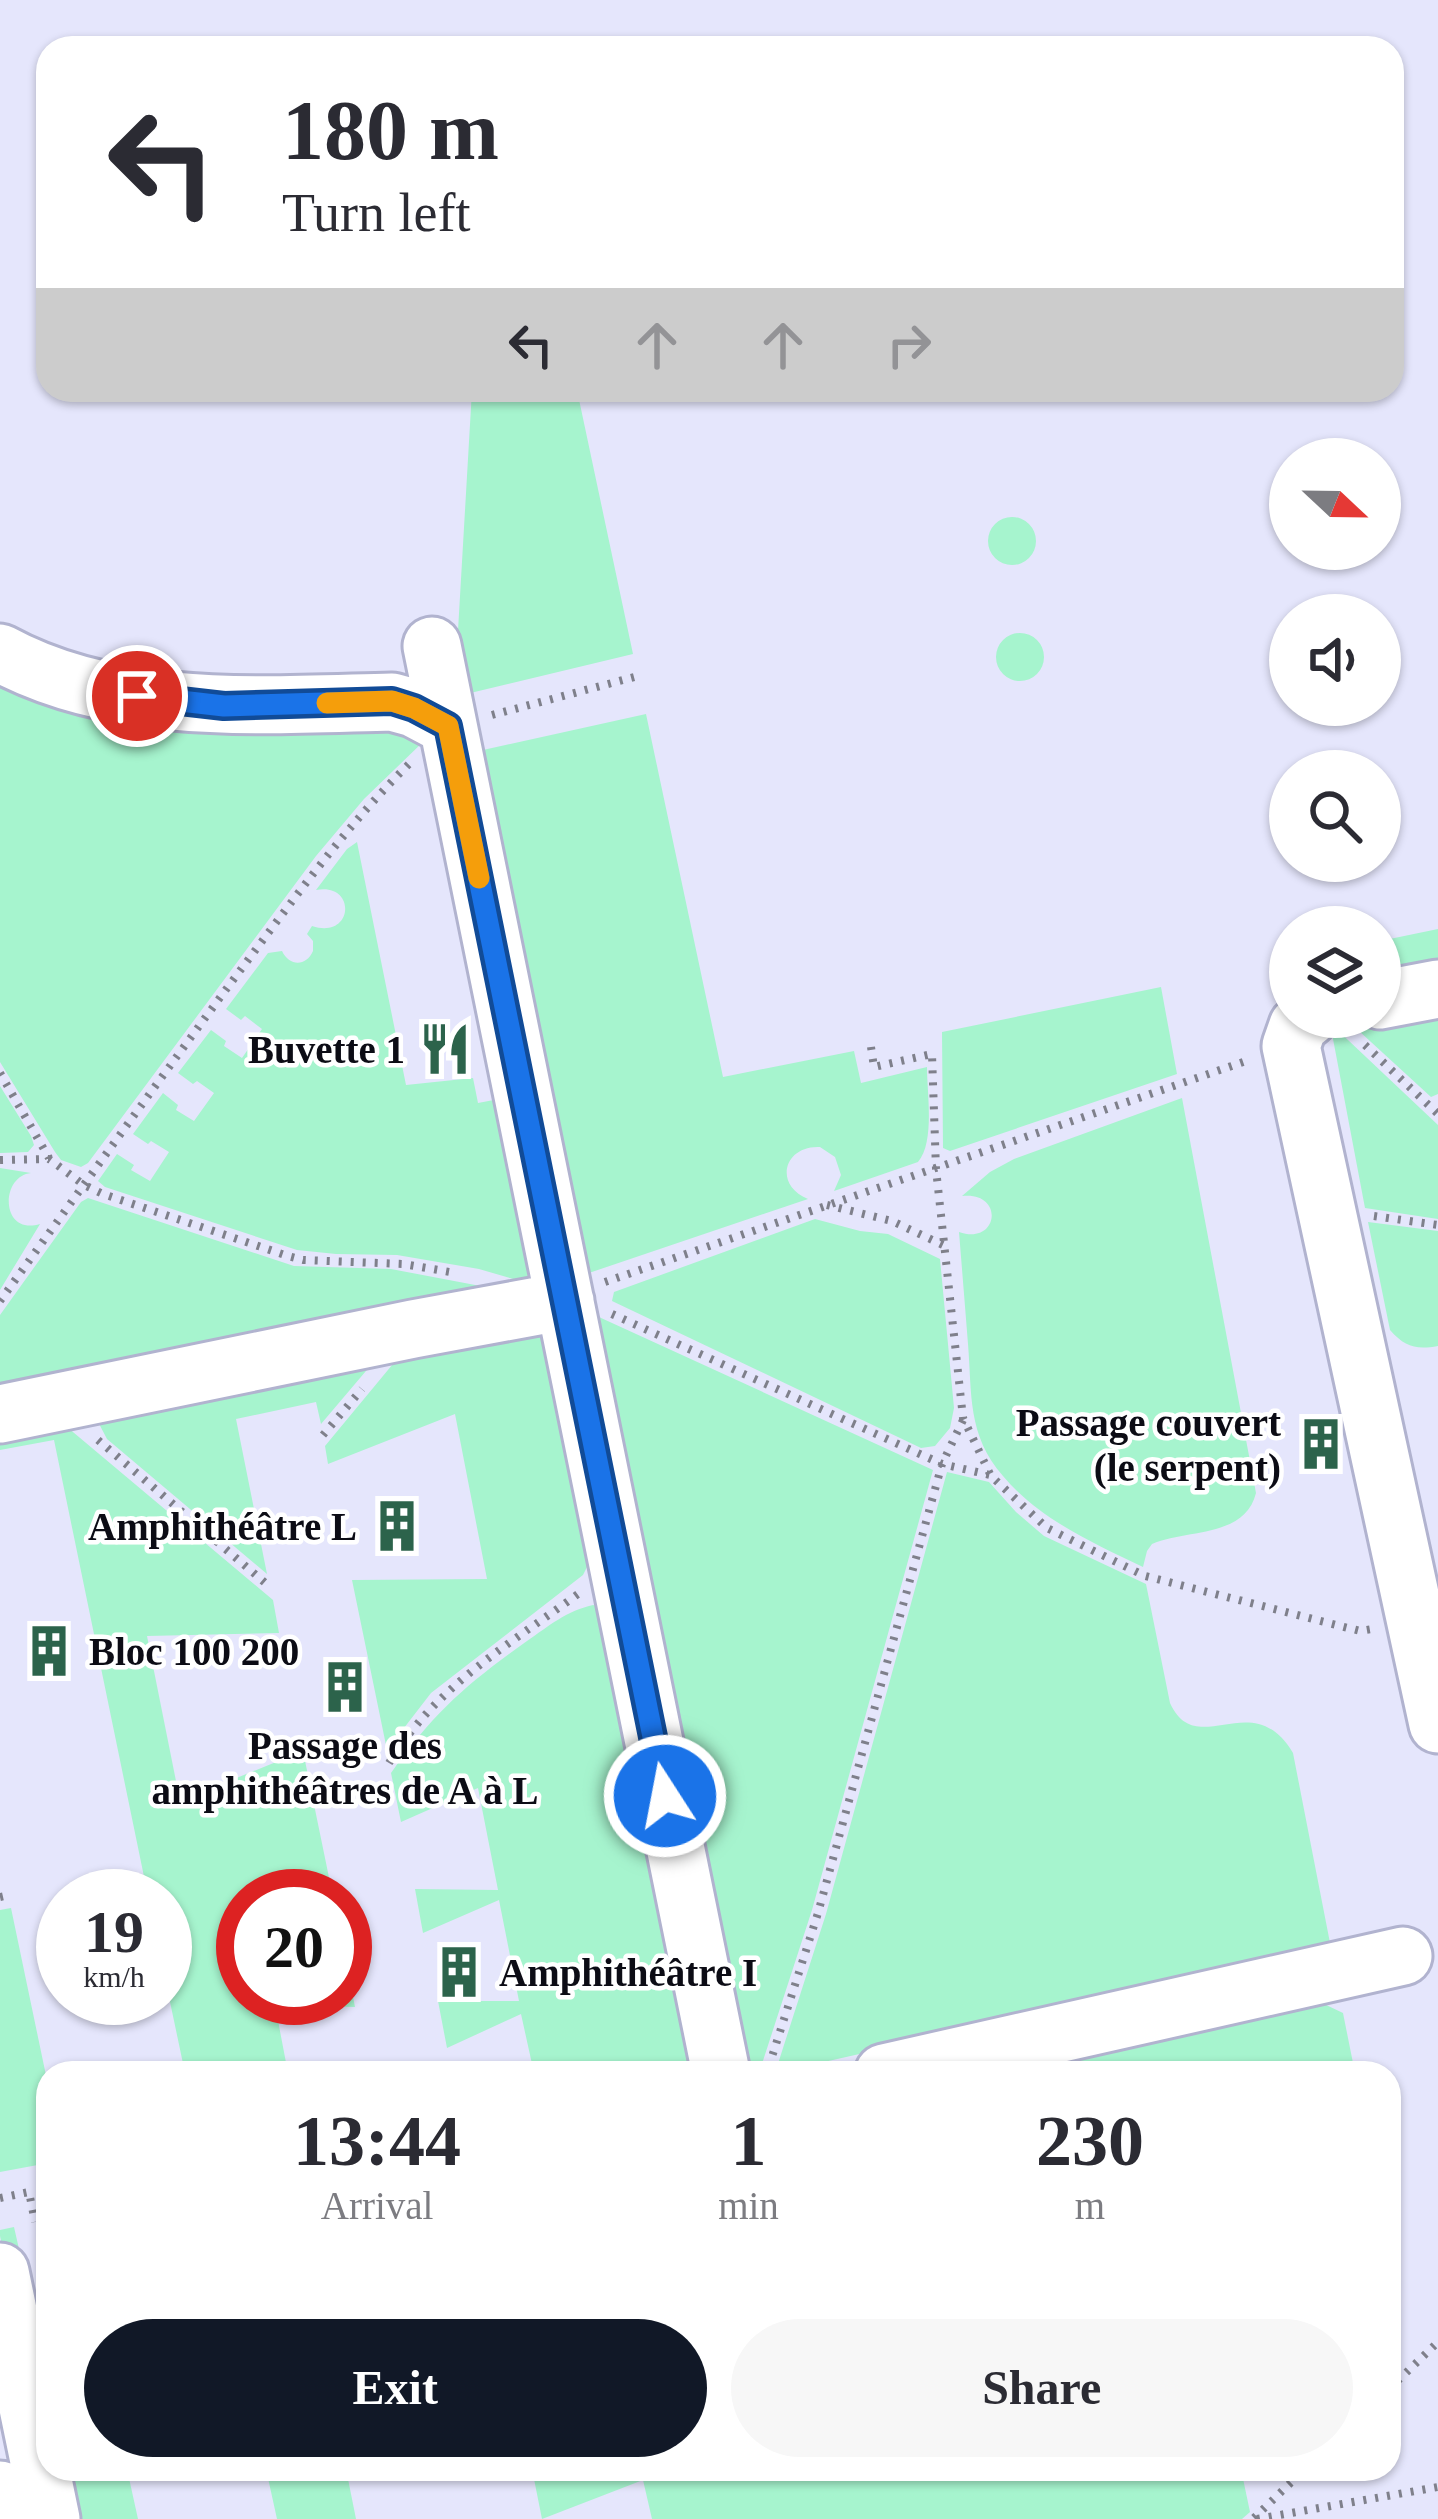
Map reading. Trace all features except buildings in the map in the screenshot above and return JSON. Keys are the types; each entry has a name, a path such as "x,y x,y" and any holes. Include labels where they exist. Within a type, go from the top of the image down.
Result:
{"lane":[{"path":"432,646 589,1298 618,1565 719,2061"},
{"path":"0,652 51,674 137,696 224,706 392,701 448,726"},
{"path":"1401,1001 1438,989"},
{"path":"1335,1038 1438,1724"},
{"path":"0,1414 589,1298"},
{"path":"937,2061 1403,1956"},
{"path":"0,2272 36,2446"},
{"path":"43,2481 51,2519"},
{"path":"0,2490 6,2519"}],"path":[{"path":"0,1301 311,876 361,814 448,726 638,676"},
{"path":"589,1298 827,1205 1296,1038"},
{"path":"1349,1038 1438,1114"},
{"path":"871,1047 874,1067 932,1054 936,1169 964,1418 991,1476 1048,1528 1144,1576 1360,1631"},
{"path":"0,1073 50,1159 84,1185 303,1260 403,1264 469,1276"},
{"path":"0,1160 50,1159"},
{"path":"827,1205 892,1221 944,1246"},
{"path":"589,1298 942,1464 991,1476"},
{"path":"75,1399 81,1425 270,1587"},
{"path":"770,2061 825,1891 942,1464 964,1418"},
{"path":"389,1763 418,1721 458,1681 618,1565"},
{"path":"0,2198 28,2192 35,2222"},
{"path":"1401,2377 1438,2342"},
{"path":"1255,2519 1293,2481"},
{"path":"1255,2519 1438,2487"}],"shaded area":[{"path":"0,0 1438,0 1438,2519 0,2519"}],"green space":[{"path":"471,402 580,402 633,654 462,695 456,665"},
{"path":"1012,517 1029,524 1036,541 1029,558 1012,565 995,558 988,541 995,524"},
{"path":"1020,633 1037,640 1044,657 1037,674 1020,681 1003,674 996,657 1003,640"},
{"path":"0,674 383,722 424,741 364,799 316,856 81,1167 61,1160 0,1062"},
{"path":"646,714 723,1077 854,1051 861,1083 927,1067 927,1143 918,1162 834,1191 841,1175 835,1157 820,1147 808,1148 791,1159 787,1176 797,1193 808,1199 580,1276 474,752"},
{"path":"357,842 406,1085 473,1078 478,1103 499,1099 536,1282 397,1255 297,1250 98,1181 117,1154 150,1181 169,1152 133,1134 163,1093 178,1105 176,1110 194,1121 214,1093 178,1073 211,1030 242,1058 262,1029 226,1009 268,953 282,951 289,960 302,962 313,951 307,934 312,926 326,928 343,919 344,902 339,894 316,890"},
{"path":"1438,929 1438,978 1401,984 1401,937"},
{"path":"1161,987 1177,1074 950,1151 943,1148 942,1032"},
{"path":"1438,997 1438,1094 1431,1097 1367,1038 1401,1038 1401,1010"},
{"path":"1333,1038 1346,1038 1438,1125 1438,1219 1365,1208"},
{"path":"0,1086 31,1136 34,1145 28,1152 0,1153"},
{"path":"1182,1098 1256,1493 1250,1507 1227,1525 1152,1544 1143,1567 1050,1517 1017,1491 991,1461 973,1413 959,1232 982,1232 989,1225 992,1217 985,1201 962,1196 990,1172"},
{"path":"0,1168 31,1173 14,1184 9,1204 17,1222 40,1224 0,1290"},
{"path":"88,1198 294,1266 391,1269 491,1288 0,1402 0,1315"},
{"path":"815,1219 888,1234 940,1259 954,1408 950,1428 935,1446 921,1448 612,1301 614,1292"},
{"path":"1368,1222 1438,1231 1438,1346 1411,1346 1390,1330"},
{"path":"588,1312 933,1470 812,1910 763,2061 740,2061"},
{"path":"544,1323 592,1557 583,1575 431,1693 387,1750 352,1580 487,1579 455,1414 328,1464 325,1446 402,1353"},
{"path":"377,1358 321,1424 316,1402 236,1419 267,1574 107,1439 95,1416"},
{"path":"67,1427 273,1600 279,1633 147,1636 180,1801 303,1751 327,1869 216,1869 216,2025 279,2025 286,2061 182,2061 175,2025 192,2025 192,1869 142,1869 54,1440 0,1450 0,1436"},
{"path":"947,1472 989,1482 1044,1536 1146,1584 1170,1703 1181,1719 1210,1727 1260,1724 1277,1733 1293,1753 1331,1948 828,2061 779,2061 826,1914"},
{"path":"602,1607 694,2061 531,2061 521,2014 447,2048 438,2001 519,2001 499,1900 423,1933 415,1889 498,1890 478,1788 401,1822 391,1773 437,1716 469,1686 574,1611"},
{"path":"11,1908 43,2061 36,2061 36,2165 0,2172 0,1910"},
{"path":"1322,2003 1343,2013 1353,2061 1059,2061"},
{"path":"14,2227 36,2324 36,2412 0,2236 0,2230"},
{"path":"50,2481 130,2481 138,2519 58,2519"},
{"path":"269,2481 348,2481 356,2519 277,2519"},
{"path":"534,2481 640,2481 542,2519"},
{"path":"643,2481 1244,2481 1250,2512 1242,2519 652,2519"}],"slow traffic":[{"path":"327,703 392,701 448,726 479,878"}],"place":[{"name":"Buvette 1","path":"445,1049"},
{"name":"Passage couvert (le serpent)","path":"1321,1444"},
{"name":"Amphithéâtre L","path":"397,1526"},
{"name":"Bloc 100 200","path":"49,1651"},
{"name":"Passage des amphithéâtres de A à L","path":"345,1687"},
{"name":"Amphithéâtre I","path":"459,1972"}],"route":[{"path":"137,696 224,706 392,701 448,726 665,1796"}]}
